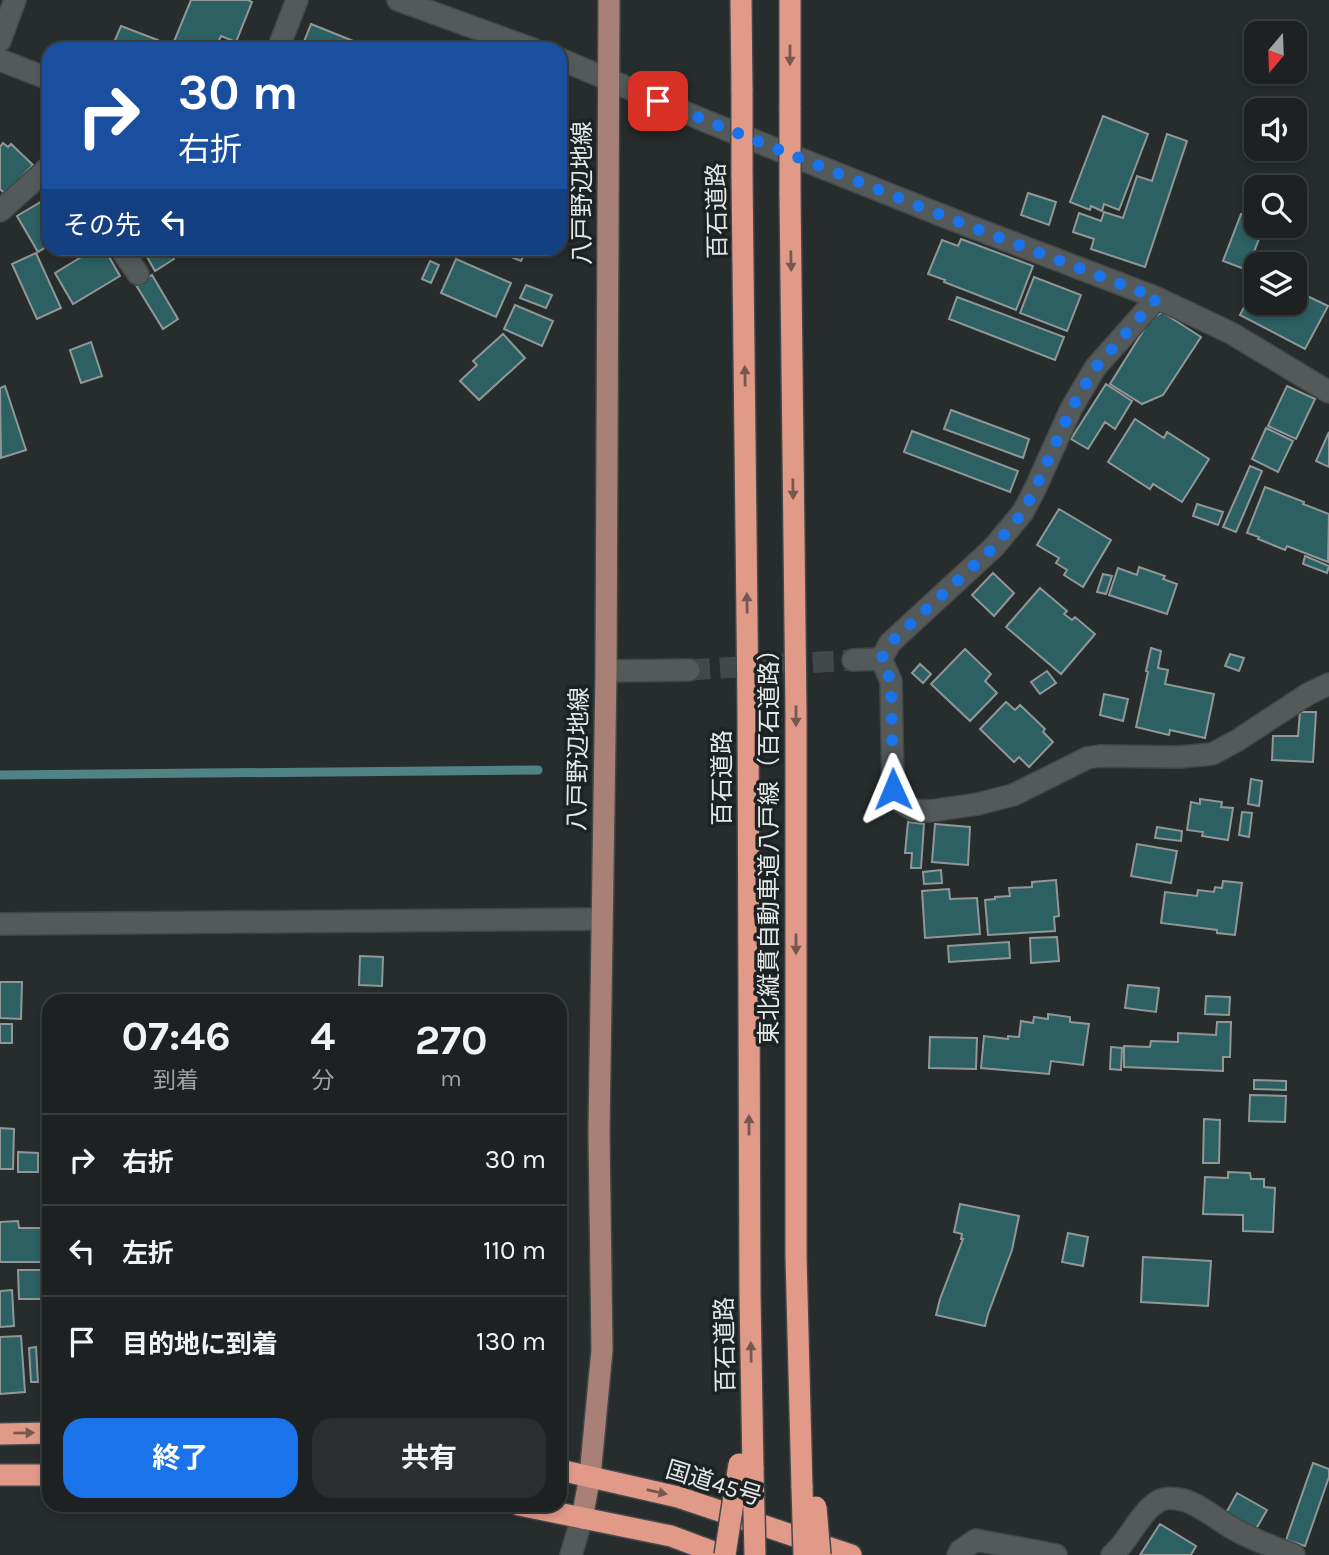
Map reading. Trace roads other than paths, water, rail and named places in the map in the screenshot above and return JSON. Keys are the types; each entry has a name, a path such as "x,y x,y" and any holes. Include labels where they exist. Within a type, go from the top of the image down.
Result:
{"highway":[{"name":"百石道路","path":"741,0 752,1385 746,1467 755,1555"},
{"name":"東北縦貫自動車道八戸線（百石道路）","path":"790,0 796,713 796,1256 809,1491"},
{"path":"0,1434 42,1433"},
{"path":"553,1512 671,1536 724,1555 746,1467"},
{"name":"国道45号","path":"567,1471 678,1497 851,1555"},
{"path":"0,1475 42,1475"},
{"path":"804,1555 809,1491"},
{"path":"809,1491 820,1555"}],"main road":[{"name":"八戸野辺地線","path":"582,1518 590,1476 602,1350 599,1132 606,671 609,0"}],"street":[{"path":"0,41 15,0"},
{"path":"281,42 297,0"},
{"path":"398,0 514,42"},
{"path":"0,60 42,76"},
{"path":"567,62 951,219 1157,298 1231,333 1329,392"},
{"path":"0,211 42,173"},
{"path":"126,256 138,274"},
{"path":"881,659 890,643 994,547 1023,512 1071,409 1095,368 1157,298"},
{"path":"853,660 881,659"},
{"path":"881,659 891,681 893,789 902,803 913,810 930,811 978,804 1013,795 1087,758 1212,754 1308,694 1329,684"},
{"path":"606,671 689,670"},
{"path":"0,924 603,919"},
{"path":"1112,1555 1153,1505 1166,1497 1185,1500 1235,1530 1293,1555"},
{"path":"571,1555 582,1518"},
{"path":"958,1555 976,1540 1056,1555"}],"waterway":[{"path":"0,775 538,770"}],"tunnel":[{"path":"689,670 853,660"}]}
